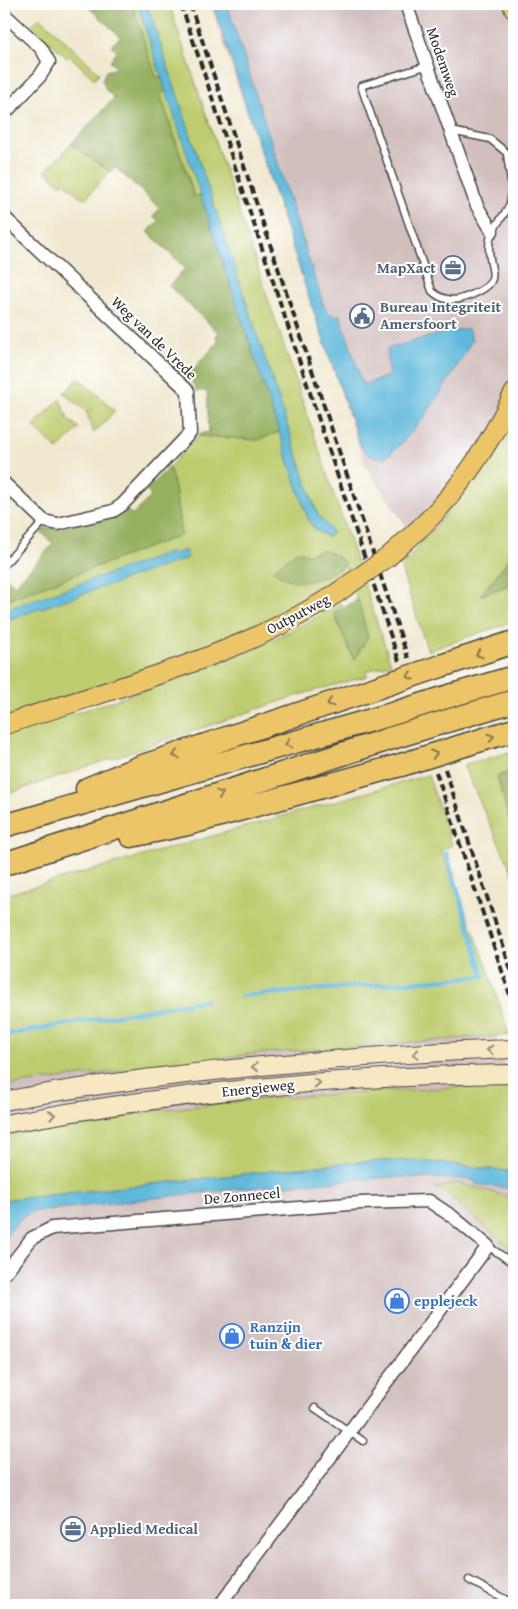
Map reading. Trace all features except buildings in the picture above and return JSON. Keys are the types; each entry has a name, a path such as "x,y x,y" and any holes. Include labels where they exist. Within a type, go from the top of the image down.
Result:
{"highway":[{"path":"4,825 140,767 514,642"},
{"path":"4,825 385,716 514,677"},
{"path":"14,861 392,738 514,701"},
{"path":"14,861 188,824 514,730"}],"main road":[{"path":"513,4 514,9"},
{"name":"Outputweg","path":"4,725 181,665 242,642 316,607 388,557 441,508 477,462 497,430 514,393"},
{"name":"Energieweg","path":"4,1101 50,1092 201,1072 336,1059 465,1050 514,1049"},
{"name":"Energieweg","path":"4,1124 158,1100 285,1085 473,1074 514,1074"}],"street":[{"name":"Modemweg","path":"406,4 476,206 492,231"},
{"path":"4,14 41,48 49,62 40,76 4,114"},
{"name":"Weg van de Vrede","path":"4,217 188,391 190,433 122,505 113,511 58,524 44,522"},
{"path":"4,484 44,522"},
{"name":"De Zonnecel","path":"4,1274 32,1238 52,1228 362,1203 429,1201 453,1217 488,1246"},
{"path":"220,1605 488,1246"}],"lane":[{"path":"426,66 361,86 432,291 446,299 458,300 484,290 491,282 494,270 488,247 492,231 509,206 511,197 507,153 490,138 449,130"},
{"path":"4,565 44,522"},
{"name":"De Zonnecel","path":"488,1246 514,1264"},
{"path":"314,1408 363,1442"},
{"path":"469,1580 514,1604"}],"shaded area":[{"path":"210,4 514,4 514,594 461,608 365,465"},
{"path":"420,814 514,1091 514,1605 4,1605 4,940"}],"green space":[{"path":"85,4 132,4 156,77 161,76 167,91 160,94 194,197 201,195 279,432 258,440 199,436 198,434 209,432 207,391 196,391 196,387 186,377 218,342 216,336 219,333 169,286 185,268 148,232 158,221 153,216 160,208 115,167 110,172 71,144 114,98 106,90 102,79 106,71 117,68 110,62 117,51 111,45 121,37"},
{"path":"132,4 137,4 161,76 156,77"},
{"path":"147,4 169,4 391,664 366,671 367,676 299,695 4,795 4,736 133,694 219,663 301,625 341,603 342,607 334,613 354,660 368,637 347,567 329,579 331,582 303,603 272,620 156,666 4,717 4,601 181,535 175,488 169,467 199,436 258,440 279,432 308,519 312,526 328,538 333,533 318,515"},
{"path":"40,17 99,73 94,79 70,56 67,58 32,25"},
{"path":"167,91 201,195 195,197 160,93"},
{"path":"71,144 110,172 84,200 64,182 61,185 46,171"},
{"path":"79,378 115,411 94,433 86,411 64,393"},
{"path":"60,399 68,419 79,428 58,450 33,426"},
{"path":"514,416 514,552 481,595 514,583 514,621 428,651 401,569 468,485"},
{"path":"169,467 175,488 181,535 4,601 4,575 15,585 53,544 41,532 45,528 61,529 125,509 133,515 151,496 146,491"},
{"path":"323,550 336,555 346,564 319,578 301,582 282,577 273,570 297,551 308,554"},
{"path":"514,553 514,583 480,596"},
{"path":"358,599 368,637 354,660 334,614"},
{"path":"514,751 514,772 497,776 514,837 514,876 463,765"},
{"path":"514,772 514,837 497,776"},
{"path":"428,775 452,845 441,850 487,965 509,1035 251,1054 4,1086 4,895"},
{"path":"478,1086 514,1087 514,1172 415,1160 355,1162 4,1200 4,1135 161,1110 273,1098"},
{"path":"458,1183 514,1198 514,1252 445,1192 435,1188"}],"water":[{"path":"137,4 147,4 314,505 318,515 332,531 329,537 317,531 308,519"},
{"path":"213,4 227,4 324,307 333,316 340,315 363,385 389,376 387,349 442,333 468,329 472,340 444,388 409,435 383,459 367,454 361,447 310,301"},
{"path":"185,550 188,558 120,581 116,585 112,584 4,621 4,610 172,552 173,554"},
{"path":"415,1160 514,1172 514,1189 476,1184 474,1180 465,1179 392,1177 241,1188 32,1212 22,1217 4,1238 4,1200 355,1162"}],"waterway":[{"path":"241,996 484,976 446,853"},
{"path":"4,1035 206,1000"}],"railway":[{"path":"181,4 399,661"},
{"path":"190,4 408,658"},
{"path":"445,769 514,979"},
{"path":"436,772 514,1007"}],"place":[{"name":"MapXact","path":"453,268"},
{"name":"Bureau Integriteit Amersfoort","path":"362,316"},
{"name":"epplejeck","path":"397,1301"},
{"name":"Ranzijn tuin & dier","path":"232,1336"},
{"name":"Applied Medical","path":"73,1529"}]}
